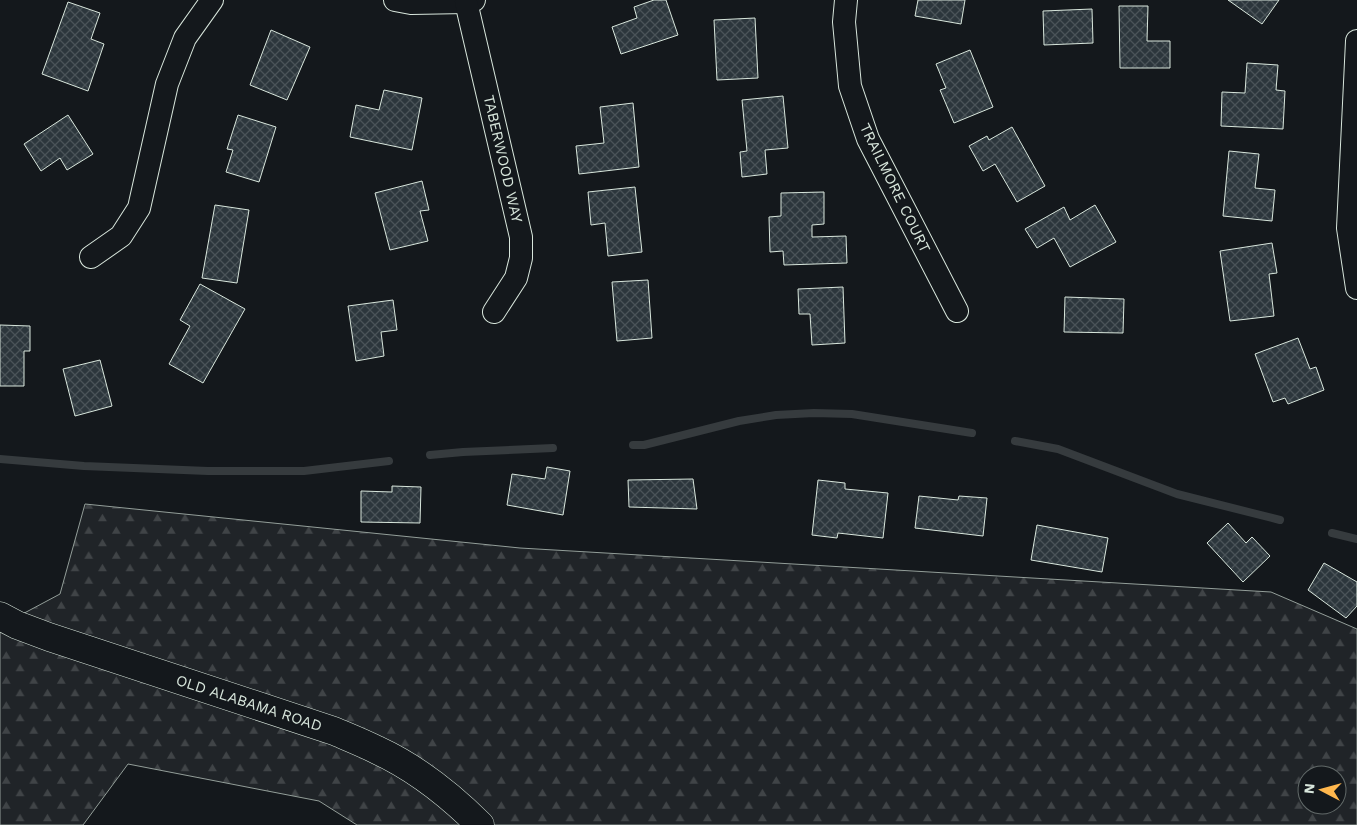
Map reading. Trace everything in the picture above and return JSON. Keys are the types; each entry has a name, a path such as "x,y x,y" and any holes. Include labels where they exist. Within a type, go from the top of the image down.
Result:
{"street":[{"path":"91,257 121,236 138,208 167,84 185,38 212,0"},
{"path":"395,0 411,3 470,1"},
{"name":"TRAILMORE COURT","path":"846,0 844,22 850,86 868,139 957,311"},
{"name":"TABERWOOD WAY","path":"470,1 521,237 521,258 516,278 494,312"},
{"path":"1357,41 1348,228 1357,288"},
{"name":"OLD ALABAMA ROAD","path":"0,616 17,625 49,637 334,731 378,750 425,778 463,808 480,825"}],"green space":[{"path":"85,504 520,548 1271,592 1357,629 1357,825 357,825 319,801 128,764 83,825 0,825 0,626 60,594"}],"building":[{"path":"654,0 666,0 678,35 621,54 612,27 637,18 634,7"},
{"path":"918,0 965,0 961,24 915,16"},
{"path":"1228,0 1279,0 1262,24"},
{"path":"68,2 100,13 91,39 104,44 88,91 42,74"},
{"path":"1119,6 1148,6 1147,41 1170,41 1170,68 1120,68"},
{"path":"1092,9 1093,43 1044,45 1043,11"},
{"path":"755,18 758,78 717,80 714,20"},
{"path":"271,30 310,47 287,100 250,85"},
{"path":"970,50 993,107 954,123 940,90 946,88 936,64"},
{"path":"1247,63 1278,65 1276,90 1285,91 1283,129 1221,126 1222,92 1245,93"},
{"path":"384,90 422,98 412,150 350,137 356,105 379,110"},
{"path":"783,96 788,148 765,150 767,174 742,177 740,152 747,151 742,100"},
{"path":"633,103 639,167 579,174 576,146 604,143 600,107"},
{"path":"68,115 93,154 67,170 60,158 41,171 24,144"},
{"path":"238,115 276,127 259,182 226,172 233,150 227,149"},
{"path":"1012,127 1045,186 1017,202 995,164 983,171 969,146 987,136 989,140"},
{"path":"1229,151 1259,154 1255,188 1275,190 1272,221 1223,216"},
{"path":"422,181 429,210 420,211 428,241 390,250 375,193"},
{"path":"635,187 642,252 608,256 605,223 591,225 588,192"},
{"path":"824,192 824,224 812,225 812,237 846,236 847,263 784,265 783,251 770,252 769,217 781,216 781,193"},
{"path":"215,205 249,210 237,283 202,278"},
{"path":"1095,205 1116,242 1070,267 1054,238 1037,248 1025,229 1064,207 1070,220"},
{"path":"1272,243 1277,273 1269,274 1274,316 1230,321 1220,251"},
{"path":"648,280 652,338 617,341 612,282"},
{"path":"200,284 245,309 203,383 169,364 190,326 180,320"},
{"path":"843,287 845,343 812,345 810,314 799,314 798,289"},
{"path":"1065,297 1124,299 1123,333 1064,332"},
{"path":"393,300 397,330 381,332 384,356 356,361 348,306"},
{"path":"0,325 30,326 30,351 24,351 24,386 0,386"},
{"path":"1298,338 1310,369 1316,367 1324,390 1288,404 1285,398 1273,402 1255,354"},
{"path":"100,360 112,406 75,416 63,369"},
{"path":"547,467 570,471 563,515 507,505 512,474 545,479"},
{"path":"693,479 697,509 629,507 628,480"},
{"path":"818,480 845,483 845,489 888,493 883,538 838,533 837,538 812,535"},
{"path":"392,486 421,487 420,523 361,522 361,491 392,492"},
{"path":"919,496 958,500 959,496 987,498 983,536 915,528"},
{"path":"1228,523 1246,543 1252,537 1270,556 1243,582 1207,543"},
{"path":"1037,525 1108,538 1102,572 1031,560"},
{"path":"1324,563 1357,582 1357,606 1346,618 1308,590"}],"waterway":[{"path":"633,445 644,445 739,421 776,415 814,413 852,414 972,433"},
{"path":"1015,441 1058,449 1177,494 1280,520"},
{"path":"430,455 553,448"},
{"path":"0,459 84,466 208,471 304,471 389,461"},
{"path":"1332,533 1357,539"}]}
